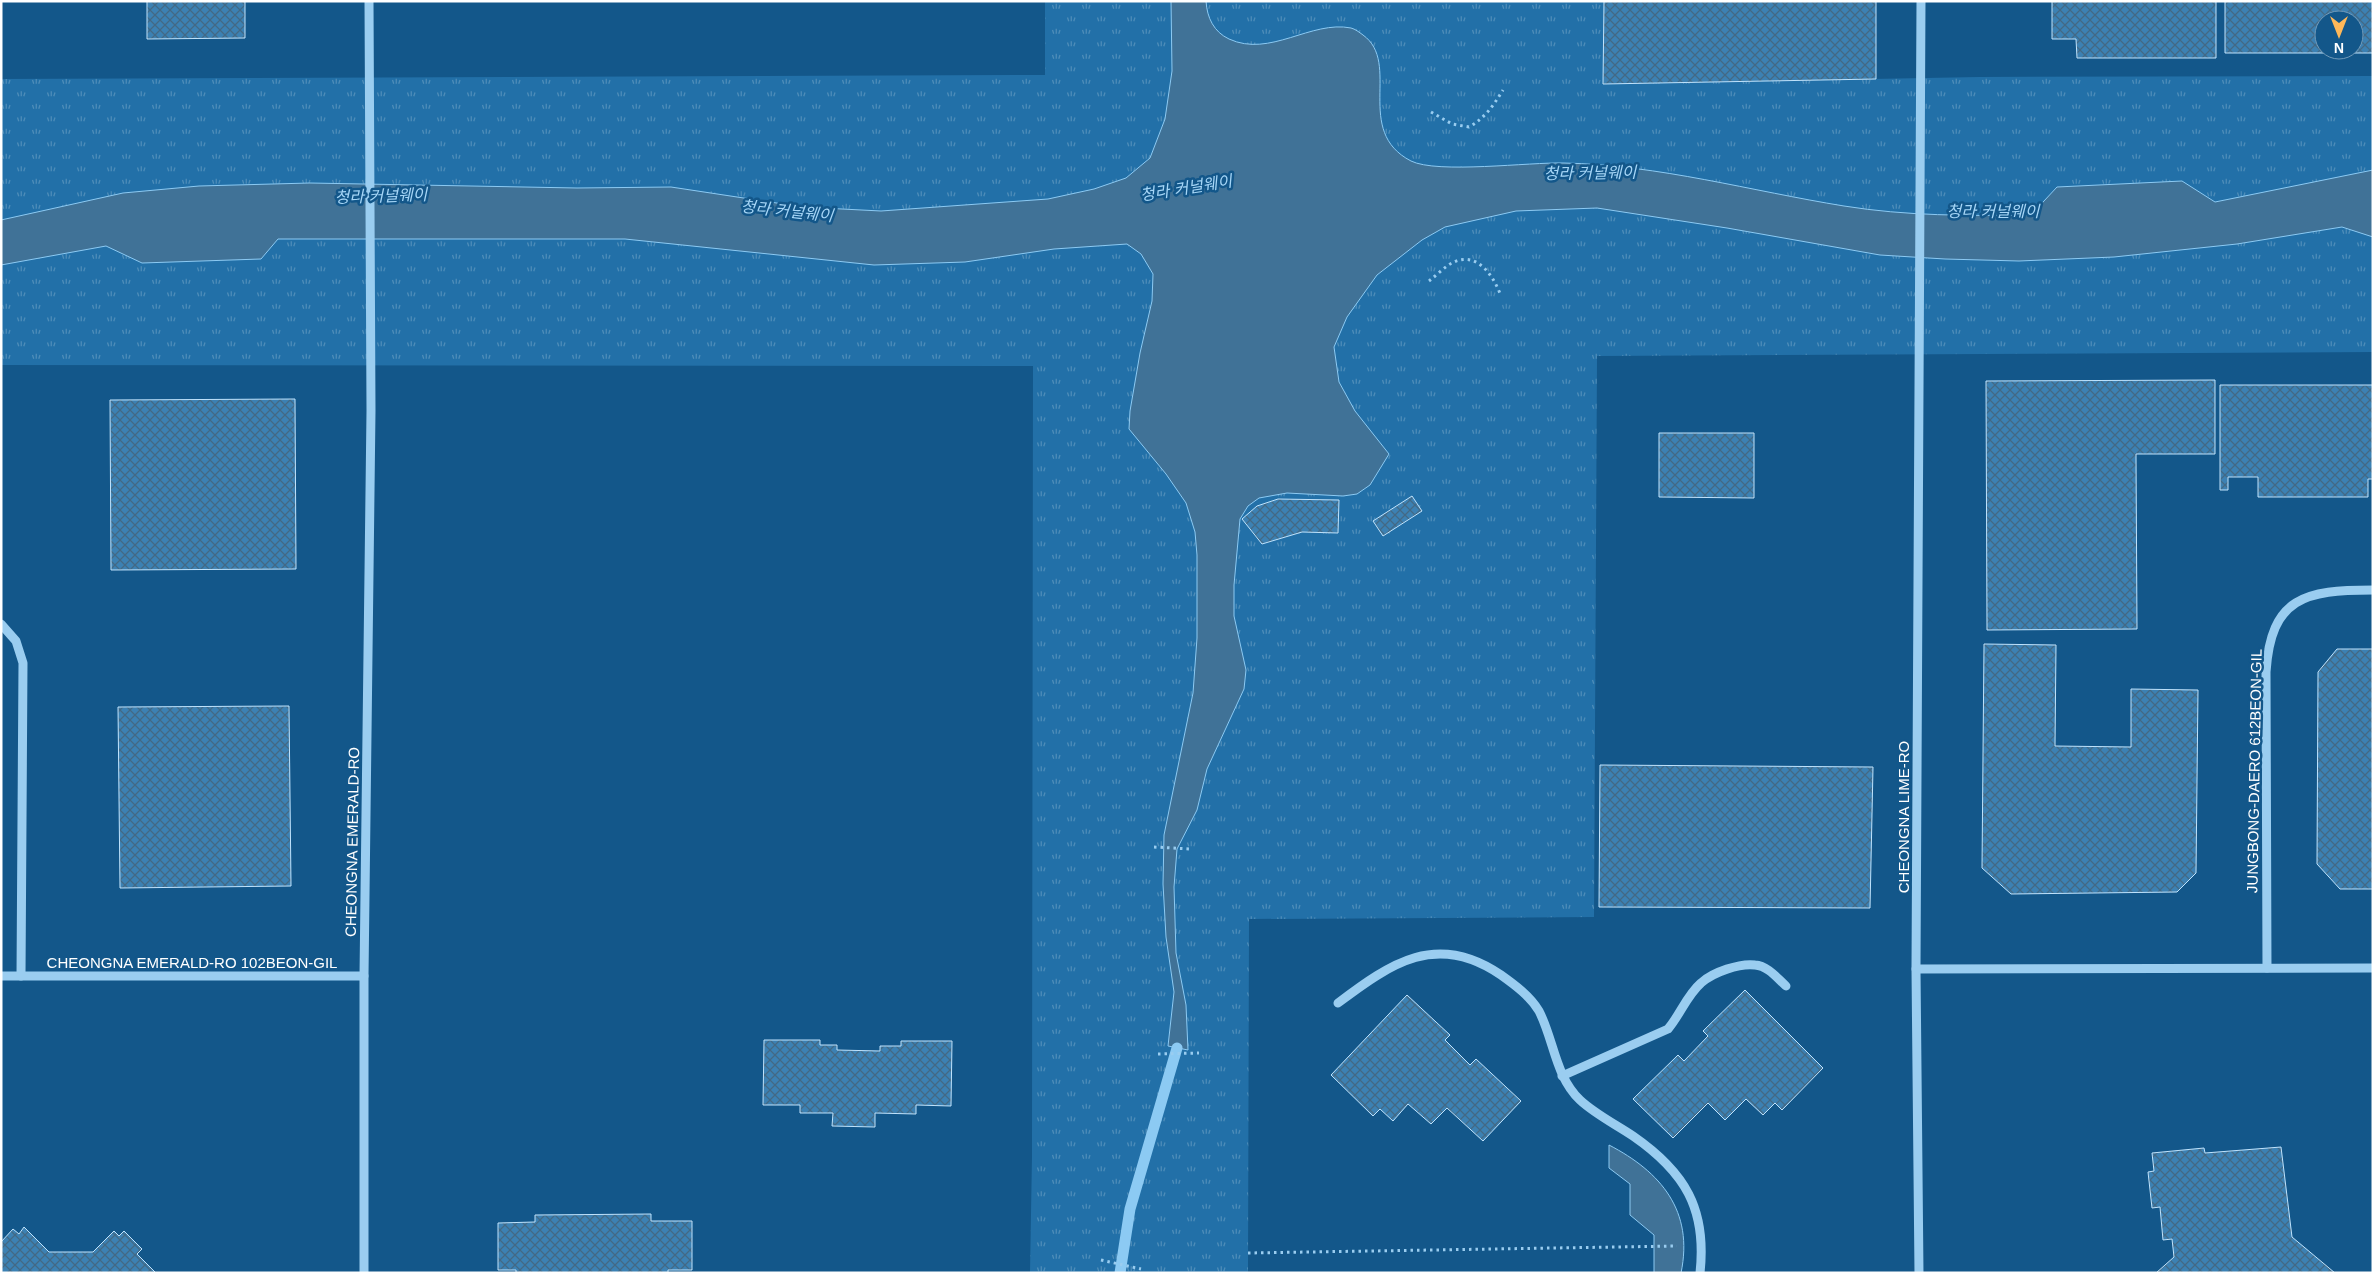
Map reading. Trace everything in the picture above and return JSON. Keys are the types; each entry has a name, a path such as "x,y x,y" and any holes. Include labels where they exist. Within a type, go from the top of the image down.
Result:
{"street":[{"name":"CHEONGNA EMERALD-RO","path":"364,1273 364,976 371,411 369,1"},
{"name":"CHEONGNA LIME-RO","path":"1919,1273 1916,969 1920,1"},
{"name":"JUNGBONG-DAERO 612BEON-GIL","path":"2267,968 2266,672 2268,648 2273,628 2290,605 2312,594 2373,590"},
{"path":"1,624 16,641 24,664 21,976"},
{"path":"1338,1003 1377,973 1400,961 1423,956 1448,954 1473,959 1520,988 1538,1010 1547,1030 1562,1076 1579,1099 1653,1151 1684,1185 1694,1201 1699,1218 1703,1245 1700,1273"},
{"path":"1562,1076 1668,1029 1680,1016 1687,999 1702,982 1718,973 1736,967 1755,965 1770,971 1786,986"},
{"path":"1916,969 2373,968"},
{"name":"CHEONGNA EMERALD-RO 102BEON-GIL","path":"1,976 364,976"}],"path":[{"path":"1431,112 1452,124 1470,127 1491,110 1503,90"},
{"path":"1429,281 1455,261 1471,260 1484,266 1495,279 1501,296"},
{"path":"1154,847 1190,849"},
{"path":"1158,1054 1199,1052"},
{"path":"1248,1252 1678,1246"},
{"path":"1100,1260 1141,1269"}],"green space":[{"path":"1045,1 1604,1 1604,84 1980,77 2373,76 2373,352 1597,356 1594,917 1249,919 1248,1273 1030,1273 1032,1157 1033,366 1,365 1,79 1045,75"}],"water":[{"name":"청라 커널웨이","path":"1171,1 1206,1 1210,19 1215,28 1229,39 1244,44 1275,42 1321,29 1336,27 1351,28 1357,31 1374,47 1379,62 1381,115 1385,133 1394,148 1411,161 1424,165 1462,167 1564,163 1635,168 1844,206 1938,215 2031,215 2057,187 2182,181 2215,202 2373,170 2373,237 2342,227 2237,244 2114,257 2019,261 1945,259 1880,255 1727,228 1597,208 1516,211 1445,227 1422,240 1377,275 1347,317 1334,347 1339,382 1355,411 1389,454 1370,485 1357,494 1343,496 1287,493 1259,498 1248,506 1240,519 1234,585 1234,616 1246,670 1244,689 1207,769 1197,810 1177,849 1174,887 1176,953 1186,1005 1188,1050 1168,1046 1174,992 1166,937 1163,884 1164,835 1193,693 1197,638 1197,555 1195,532 1186,503 1166,474 1129,429 1130,411 1140,353 1152,301 1153,274 1141,254 1127,244 1054,249 965,262 874,265 625,239 278,239 261,259 142,263 106,246 1,265 1,220 123,193 199,186 310,183 577,188 671,187 803,207 881,211 1048,199 1094,189 1126,178 1150,158 1165,119 1172,71"},
{"path":"1609,1145 1628,1156 1658,1181 1678,1212 1683,1231 1684,1251 1681,1273 1654,1273 1654,1235 1630,1215 1630,1184 1609,1168"}],"building":[{"path":"147,1 245,1 245,38 147,39"},
{"path":"1604,1 1876,1 1876,79 1603,84"},
{"path":"2052,1 2216,1 2216,58 2077,58 2076,39 2052,39"},
{"path":"2225,1 2373,1 2373,53 2364,53 2364,10 2314,10 2314,53 2225,53"},
{"path":"2215,380 2215,454 2136,454 2137,629 1987,630 1986,381"},
{"path":"2220,385 2373,385 2373,479 2368,479 2368,497 2258,497 2258,477 2228,477 2228,490 2220,490"},
{"path":"295,399 296,569 111,570 110,400"},
{"path":"1659,433 1754,433 1754,498 1659,497"},
{"path":"1412,496 1422,511 1383,536 1373,521"},
{"path":"1278,499 1339,500 1338,533 1302,532 1262,544 1242,519 1257,506"},
{"path":"1984,644 2056,645 2055,746 2131,747 2131,689 2198,690 2196,873 2177,892 2011,894 1982,868"},
{"path":"2337,649 2373,649 2373,889 2340,889 2317,864 2318,672"},
{"path":"289,706 291,886 120,888 118,707"},
{"path":"1600,765 1873,767 1870,908 1599,907"},
{"path":"1745,990 1823,1068 1782,1110 1775,1103 1763,1115 1746,1099 1725,1120 1708,1103 1673,1138 1633,1099 1678,1055 1684,1061 1708,1036 1703,1031"},
{"path":"1407,995 1450,1035 1445,1040 1470,1065 1476,1059 1521,1101 1483,1141 1447,1108 1431,1124 1408,1104 1393,1121 1380,1109 1373,1116 1331,1075"},
{"path":"764,1040 820,1040 820,1045 837,1045 837,1050 880,1051 880,1046 901,1046 901,1041 952,1041 951,1106 916,1105 916,1114 875,1113 875,1127 832,1126 833,1113 800,1113 800,1105 763,1105"},
{"path":"2281,1147 2292,1237 2335,1273 2156,1273 2174,1257 2172,1239 2163,1240 2160,1207 2152,1208 2148,1172 2154,1171 2152,1153 2204,1148 2205,1153"},
{"path":"651,1214 651,1221 692,1221 692,1270 668,1270 668,1273 516,1273 516,1270 498,1270 498,1223 535,1222 535,1215"},
{"path":"24,1227 49,1252 93,1252 114,1231 119,1236 124,1231 142,1249 137,1254 156,1273 1,1273 1,1242 13,1229 19,1234"}],"waterway":[{"path":"1120,1273 1130,1209 1177,1048"}]}
